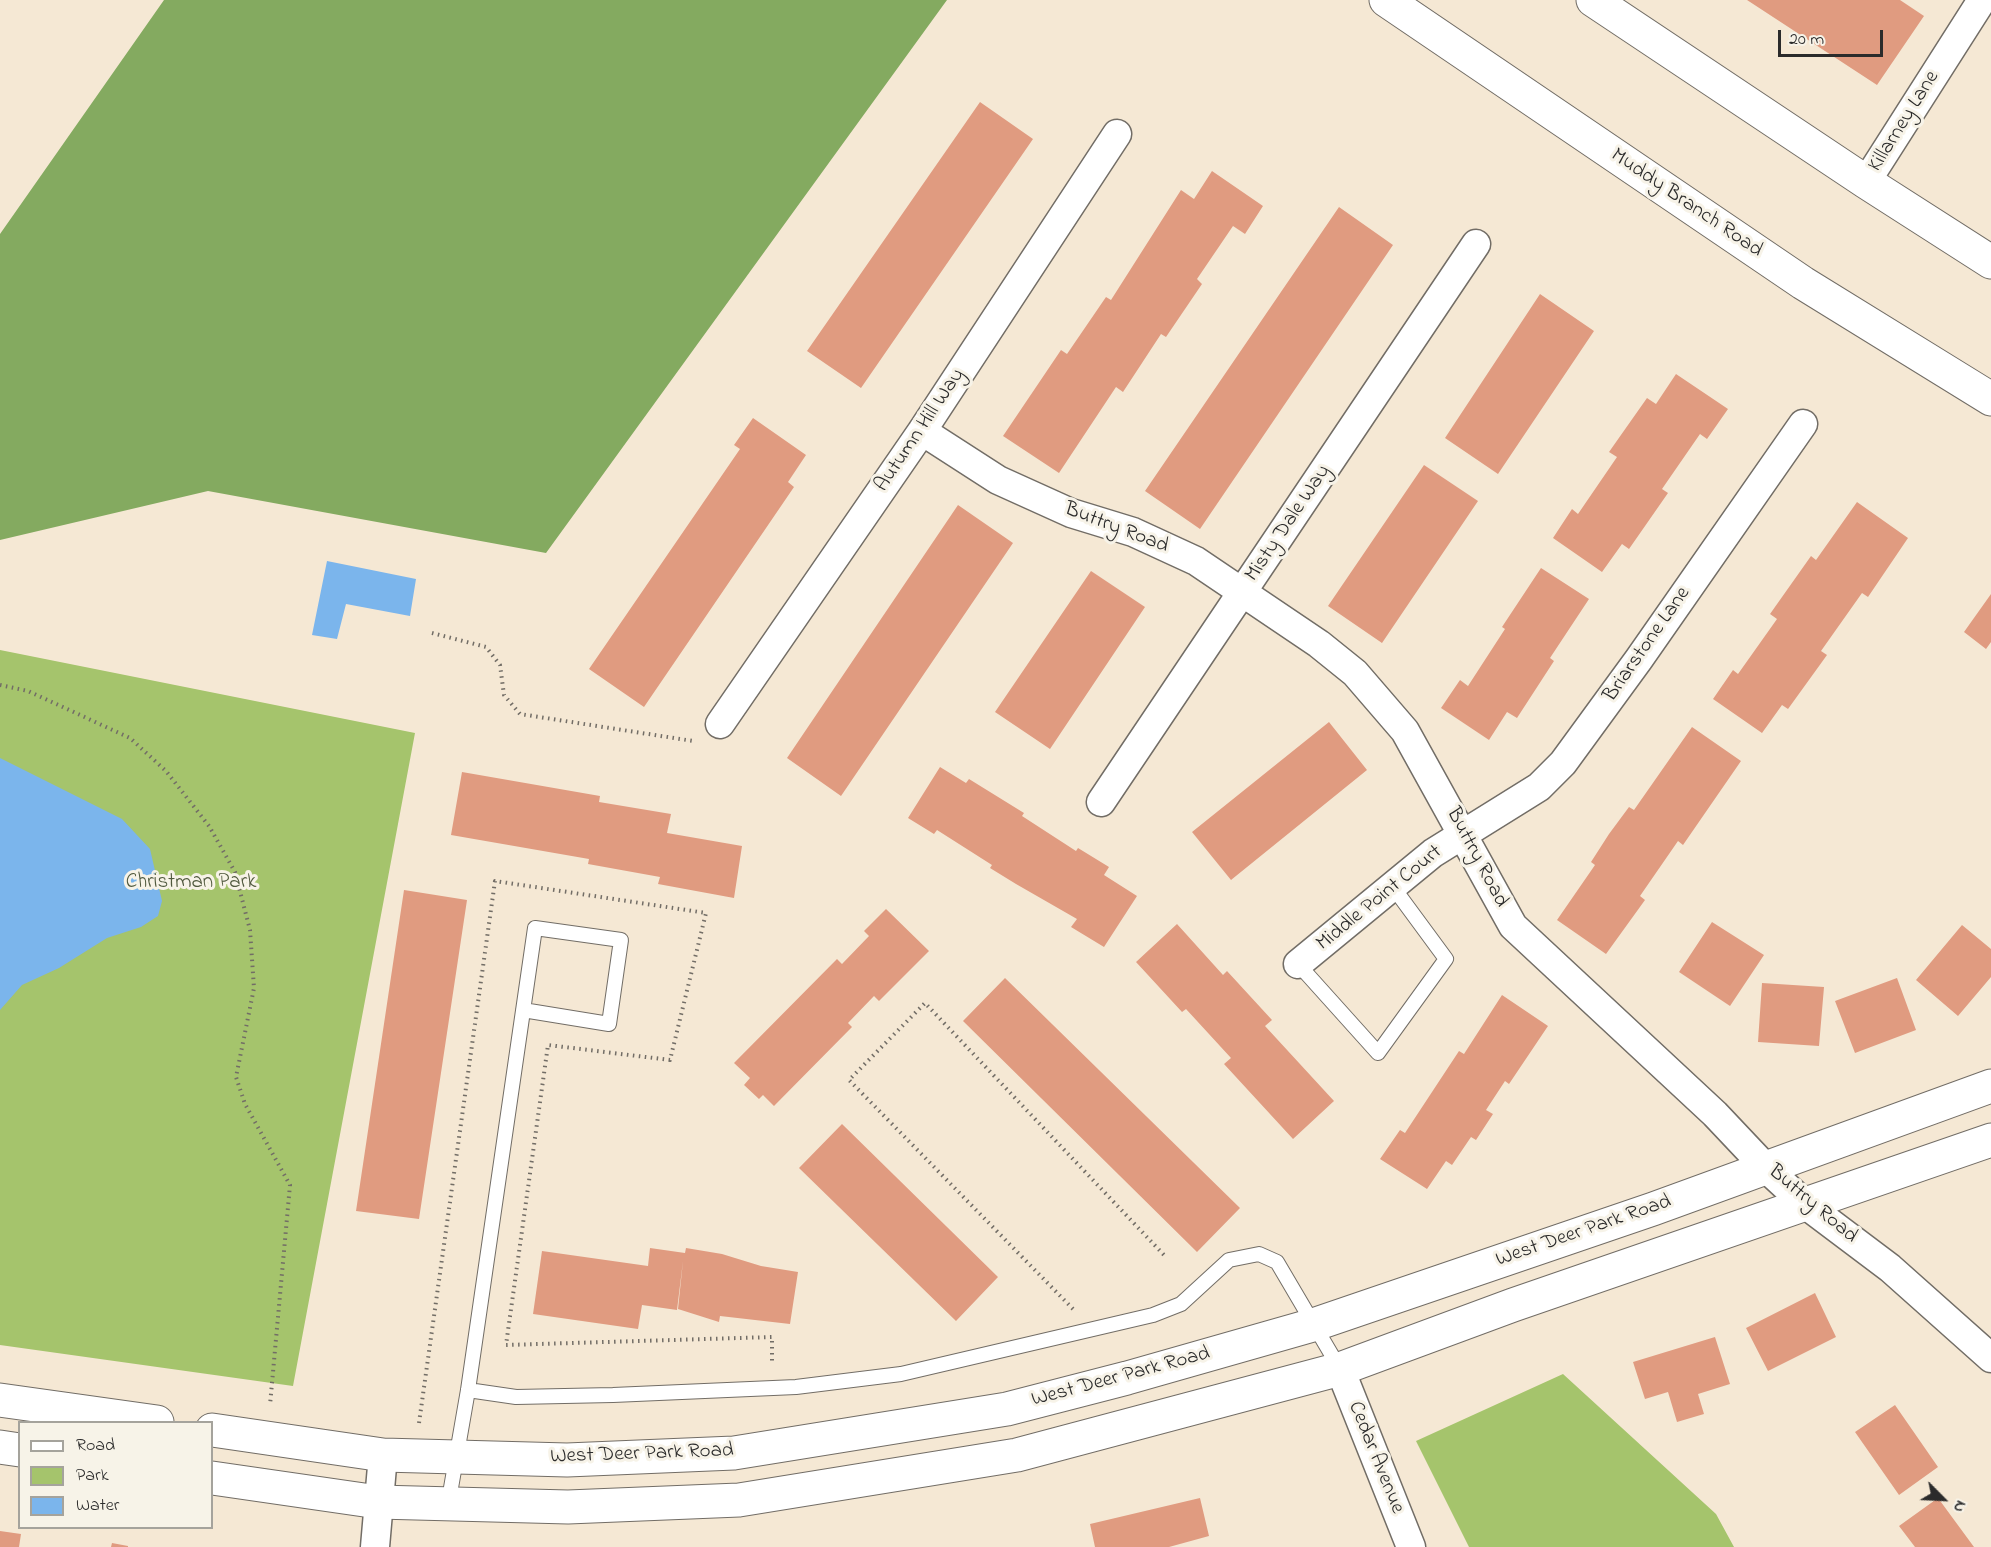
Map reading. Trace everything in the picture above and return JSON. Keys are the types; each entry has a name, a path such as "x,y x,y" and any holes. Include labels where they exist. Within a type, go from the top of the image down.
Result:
{"street":[{"name":"Muddy Branch Road","path":"1386,0 1803,283 1991,399"},
{"path":"1593,0 1866,182 1991,262"},
{"name":"Killarney Lane","path":"1866,182 1982,0"},
{"name":"Autumn Hill Way","path":"720,724 922,431 1118,134"},
{"name":"Misty Dale Way","path":"1101,802 1476,244"},
{"name":"Briarstone Lane","path":"1463,835 1539,787 1563,763 1639,659 1803,424"},
{"name":"Buttry Road","path":"922,431 998,480 1071,513 1133,532 1197,561 1320,644 1355,674 1382,702 1405,731 1514,926 1715,1114 1766,1168 1805,1203 1890,1268 1991,1358"},
{"name":"Middle Point Court","path":"1298,964 1434,853 1463,835"},
{"name":"West Deer Park Road","path":"213,1430 383,1455 567,1460 734,1453 1007,1409 1313,1325 1766,1168 1991,1086"},
{"path":"213,1478 378,1502 568,1507 739,1500 1017,1455 1340,1369 1805,1203 1991,1140"},
{"name":"Cedar Avenue","path":"1340,1369 1411,1547"},
{"path":"0,1400 150,1421"},
{"path":"0,1447 18,1450"},
{"path":"375,1547 383,1455"}],"lane":[{"path":"1298,964 1378,1053 1446,959 1393,887"},
{"path":"448,1505 468,1390 523,1010 535,928 621,939 609,1024 523,1010"},
{"path":"468,1390 516,1397 613,1395 796,1387 901,1374 1153,1316 1181,1304 1229,1260 1259,1254 1277,1262 1340,1369"}],"path":[{"path":"432,633 486,647 500,665 504,695 520,714 700,742 720,724"},
{"path":"0,685 28,691 130,738 166,771 209,826 235,872 250,930 254,988 236,1077 245,1104 290,1185 267,1438"},
{"path":"706,913 670,1060 549,1045 506,1344 772,1337 772,1365"},
{"path":"1065,1315 1077,1312 849,1080 925,1003 1164,1255"}],"green space":[{"path":"164,0 947,0 546,553 208,491 0,540 0,234"},
{"name":"Christman Park","path":"0,650 415,733 293,1386 0,1345"},
{"path":"1563,1374 1716,1514 1734,1547 1469,1547 1416,1441"}],"water":[{"path":"327,561 416,579 410,616 346,604 337,639 312,635"},
{"path":"0,758 122,819 150,849 162,901 158,916 141,927 107,938 59,968 22,985 0,1010"}],"building":[{"path":"1747,0 1900,0 1924,16 1877,85"},
{"path":"980,102 1033,139 861,388 807,351"},
{"path":"1212,171 1263,206 1245,234 1233,226 1197,279 1202,284 1166,337 1161,334 1123,392 1116,387 1059,473 1003,436 1061,350 1067,354 1106,297 1111,300 1181,190 1194,199"},
{"path":"1339,207 1393,245 1200,529 1145,491"},
{"path":"1540,294 1594,331 1498,474 1445,438"},
{"path":"1676,374 1728,409 1707,439 1700,434 1662,489 1668,493 1629,549 1622,544 1602,572 1553,538 1572,509 1578,514 1617,457 1609,452 1647,398 1656,404"},
{"path":"753,418 806,455 788,482 794,487 644,707 589,669 740,449 734,445"},
{"path":"1424,465 1478,501 1382,643 1328,606"},
{"path":"1857,502 1908,538 1868,597 1862,593 1821,651 1827,655 1788,709 1782,705 1762,733 1713,699 1733,670 1738,674 1777,619 1770,614 1811,556 1816,560"},
{"path":"958,505 1013,543 841,796 787,758"},
{"path":"1541,568 1589,599 1550,658 1554,661 1517,718 1507,712 1489,740 1441,708 1460,680 1468,686 1505,629 1502,627"},
{"path":"1091,571 1145,607 1050,749 995,712"},
{"path":"1991,594 1991,642 1986,649 1964,632"},
{"path":"1329,722 1367,770 1231,880 1192,832"},
{"path":"1692,727 1741,761 1683,845 1678,841 1640,896 1645,900 1606,954 1557,920 1595,865 1591,862 1609,834 1629,807 1634,810"},
{"path":"940,767 966,783 969,779 1024,813 1022,816 1076,851 1078,848 1109,867 1104,875 1137,896 1104,947 1071,927 1077,919 990,868 992,865 937,830 934,834 908,818"},
{"path":"462,772 600,796 599,802 671,814 667,833 742,846 734,898 658,884 660,877 588,864 589,859 451,835"},
{"path":"404,890 467,900 419,1219 356,1211"},
{"path":"886,909 929,951 879,1001 874,996 848,1023 852,1027 774,1106 763,1095 759,1099 744,1085 750,1078 734,1063 837,959 842,964 869,936 864,931"},
{"path":"1712,922 1764,955 1730,1006 1679,972"},
{"path":"1177,924 1223,975 1227,971 1272,1020 1265,1026 1334,1101 1293,1139 1224,1064 1231,1058 1186,1009 1182,1012 1136,962"},
{"path":"1962,925 1991,949 1991,977 1958,1016 1916,980"},
{"path":"1005,978 1240,1208 1197,1252 963,1021"},
{"path":"1897,978 1916,1030 1855,1053 1835,1001"},
{"path":"1762,983 1824,987 1819,1046 1758,1042"},
{"path":"1502,995 1548,1026 1509,1084 1505,1081 1486,1110 1493,1114 1476,1140 1471,1137 1452,1165 1446,1161 1427,1189 1380,1159 1400,1130 1405,1133 1459,1051 1464,1054"},
{"path":"842,1124 998,1277 956,1321 799,1168"},
{"path":"650,1248 685,1253 686,1248 722,1254 761,1266 798,1272 790,1324 720,1316 719,1322 678,1309 683,1261 677,1310 642,1305 638,1329 533,1314 542,1251 648,1266"},
{"path":"1815,1293 1836,1337 1768,1371 1746,1328"},
{"path":"1715,1337 1730,1384 1698,1394 1704,1414 1677,1422 1668,1392 1645,1399 1633,1362"},
{"path":"1895,1405 1938,1467 1899,1495 1855,1432"},
{"path":"1200,1498 1209,1536 1169,1547 1095,1547 1090,1524"},
{"path":"1938,1498 1974,1547 1915,1547 1899,1526"},
{"path":"0,1531 21,1534 19,1547 0,1547"},
{"path":"112,1543 128,1546 128,1547 111,1547"}]}
